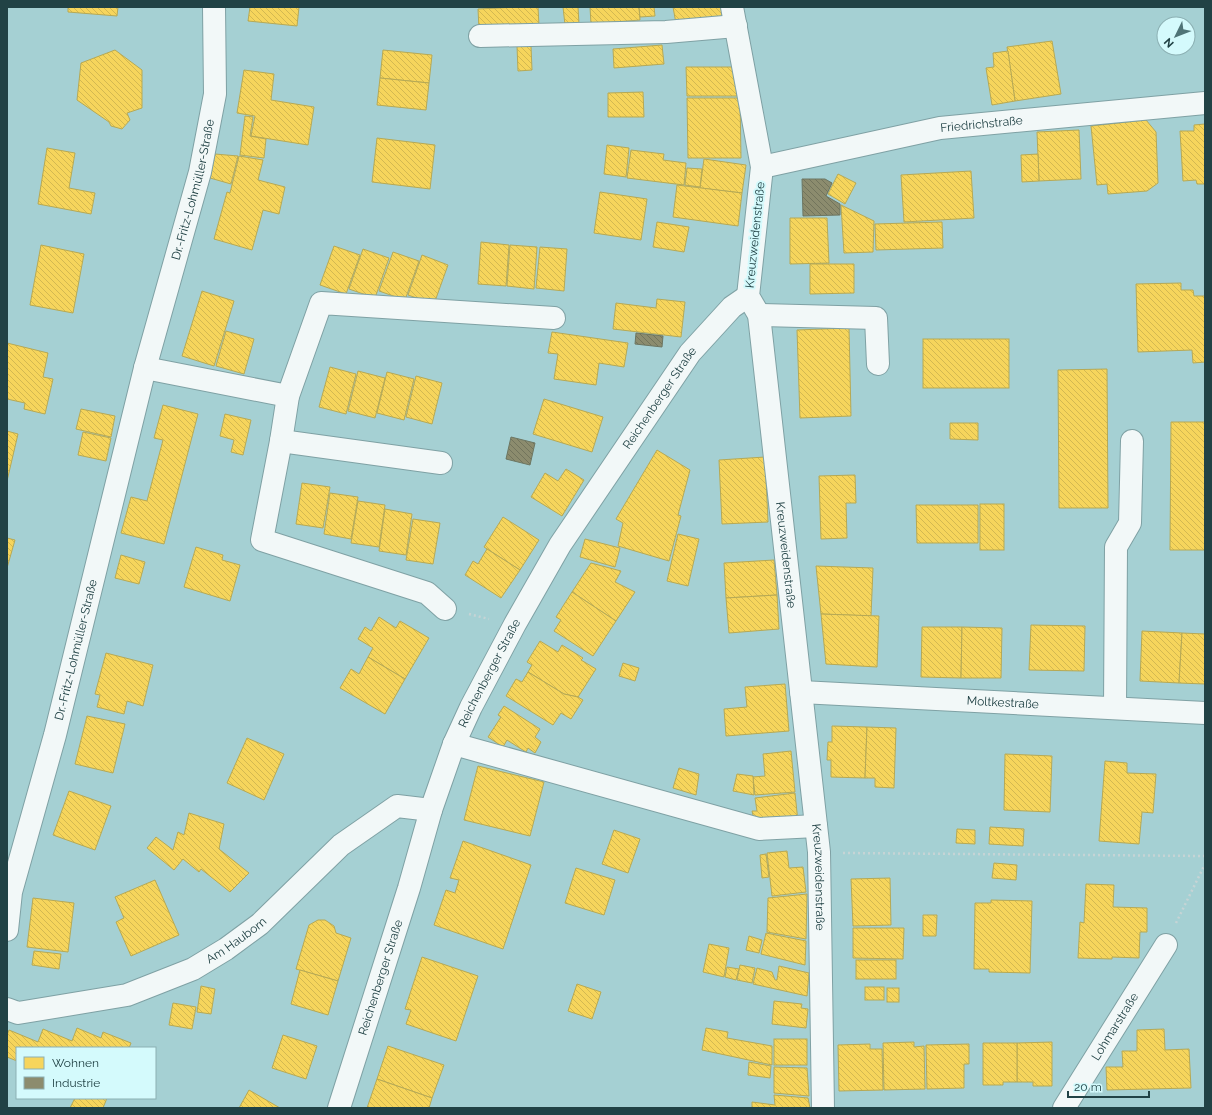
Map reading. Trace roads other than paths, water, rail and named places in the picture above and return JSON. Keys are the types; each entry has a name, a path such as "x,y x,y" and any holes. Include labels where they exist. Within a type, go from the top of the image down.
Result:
{"street":[{"name":"Dr.-Fritz-Lohmüller-Straße","path":"7,930 11,892 55,735 144,368 198,179 215,94 214,7"},
{"path":"480,36 666,32 734,17"},
{"name":"Kreuzweidenstraße","path":"734,17 762,167 748,296 759,315 819,852 823,1108"},
{"name":"Friedrichstraße","path":"762,167 940,128 1205,103"},
{"name":"Reichenberger Straße","path":"339,1108 409,888 431,810 454,744 471,707 560,544 690,353 732,307 748,296"},
{"path":"445,609 427,594 262,540 288,396 321,303 554,318"},
{"path":"759,315 876,318 878,364"},
{"path":"144,368 288,396"},
{"path":"281,441 441,463"},
{"path":"1115,708 1116,548 1130,524 1132,441"},
{"name":"Moltkestraße","path":"801,692 1205,713"},
{"path":"454,744 759,830 816,826"},
{"name":"Am Hauborn","path":"7,1009 18,1013 127,995 193,969 226,949 260,924 341,845 397,806 431,810"},
{"name":"Lohmarstraße","path":"1064,1108 1166,945"}]}
